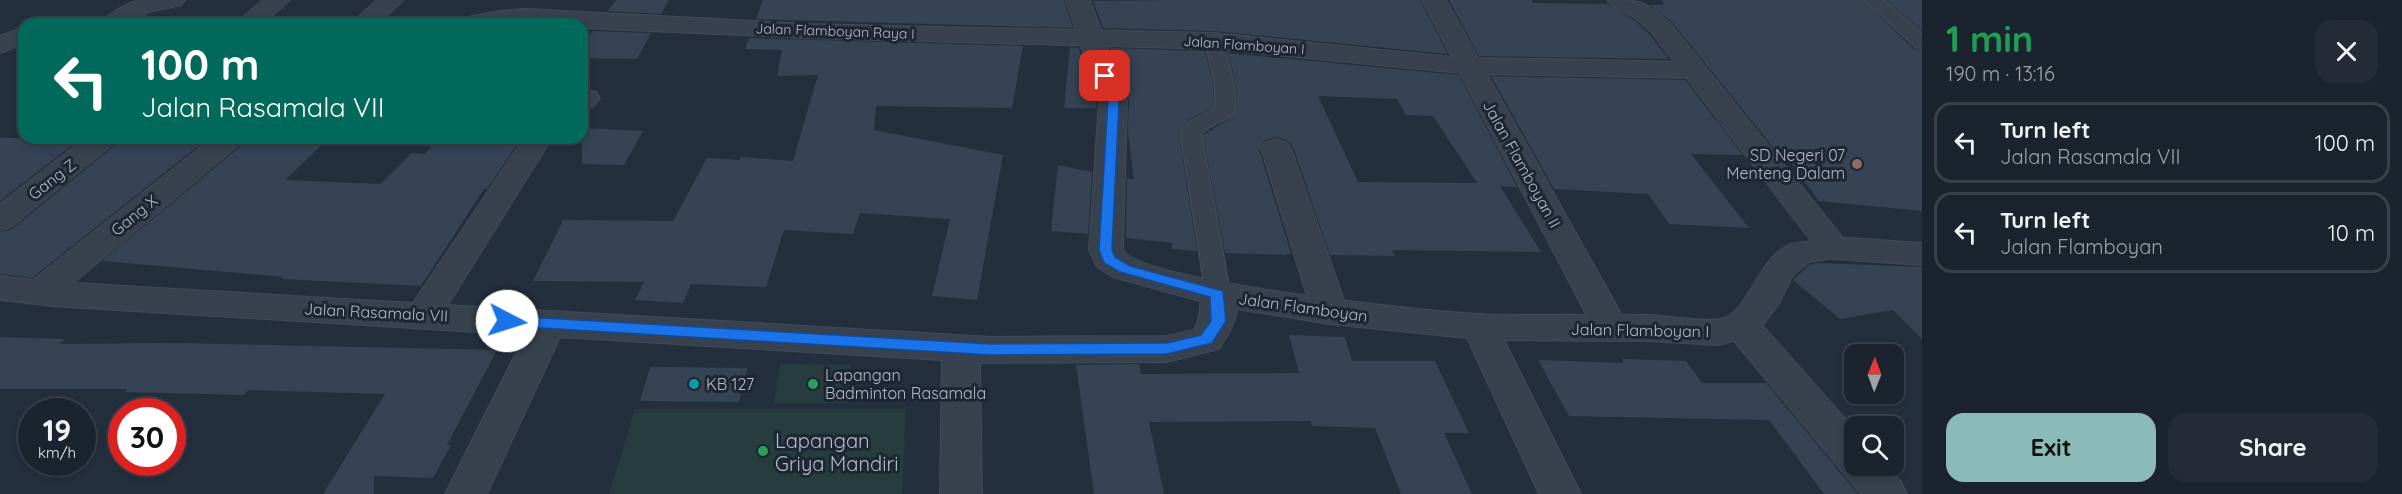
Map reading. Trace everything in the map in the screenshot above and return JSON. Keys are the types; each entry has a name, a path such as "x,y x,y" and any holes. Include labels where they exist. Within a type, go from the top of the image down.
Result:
{"street":[{"path":"123,18 141,7 173,0"},
{"path":"255,18 278,0"},
{"path":"370,18 391,0"},
{"path":"580,18 594,0"},
{"name":"Jalan Flamboyan","path":"1078,0 1113,101 1106,250 1109,259 1125,269 1218,294 1330,312 1480,327"},
{"name":"Jalan Flamboyan II","path":"1434,0 1611,328"},
{"path":"1619,0 1643,12 1661,28 1834,248"},
{"path":"505,18 516,16 547,18"},
{"name":"Jalan Flamboyan Raya I","path":"588,20 809,31 1092,39"},
{"path":"0,45 18,38"},
{"name":"Jalan Flamboyan I","path":"1092,39 1214,41 1468,66 1692,70"},
{"name":"Gang Z","path":"0,220 95,144"},
{"name":"Gang X","path":"39,293 223,144"},
{"path":"424,315 534,144"},
{"path":"1276,148 1330,312"},
{"path":"1844,445 1742,326 1766,297 1771,281 1781,267 1800,253 1834,248 1922,255"},
{"name":"Jalan Rasamala VII","path":"0,288 39,293 548,324 1018,350 1167,349 1206,340 1218,321 1218,294"},
{"path":"466,494 548,324"},
{"name":"Jalan Flamboyan I","path":"1480,327 1718,332 1742,326"},
{"path":"1480,327 1560,494"},
{"path":"961,348 961,494"},
{"path":"1870,476 1886,494"}],"lane":[{"path":"1873,0 1922,43"},
{"path":"1214,41 1224,81 1227,110 1214,120 1201,122 1194,126 1191,134 1218,294"}],"green space":[{"name":"Lapangan Badminton Rasamala","path":"780,364 851,365 847,403 774,403"},
{"name":"Lapangan Griya Mandiri","path":"635,409 906,409 902,494 609,494"}],"building":[{"path":"616,0 669,0 661,14 608,11"},
{"path":"763,0 1064,0 1073,28 756,19"},
{"path":"1420,0 1448,54 1214,31 1103,28 1093,1"},
{"path":"1449,0 1532,0 1533,3 1607,4 1633,19 1650,35 1669,59 1479,56"},
{"path":"1661,0 1863,0 1914,49 1922,50 1922,211 1819,201 1786,156 1780,156 1672,22 1650,5 1665,5"},
{"path":"1886,0 1922,0 1922,31"},
{"path":"593,31 651,33 637,59 588,58 588,37"},
{"path":"749,38 1023,46 1012,108 876,106 874,130 1003,155 977,300 932,296 950,219 860,213 853,234 784,230 766,287 691,284 683,303 635,300 644,282 533,281 563,220 673,221 707,158 740,160 741,157 793,161 818,75 777,76 782,50 745,49"},
{"path":"1070,47 1079,48 1097,101 1096,108 1064,108"},
{"path":"1110,48 1205,51 1213,81 1214,108 1190,119 1179,134 1197,251 1172,249 1172,243 1126,238 1127,178 1134,180 1128,132 1129,101"},
{"path":"1228,53 1459,75 1517,187 1500,186 1541,252 1392,250 1395,256 1330,255 1293,147 1287,140 1275,137 1264,141 1259,149 1291,254 1225,253 1203,135 1229,119 1238,110 1235,80","holes":["1318,96 1397,99 1406,115 1433,116 1477,183 1358,182"]},
{"path":"1491,76 1685,80 1743,155 1691,154 1749,228 1669,224 1648,194 1554,189"},
{"path":"588,128 643,131 624,165 582,164 582,144 588,144"},
{"path":"0,138 18,138 18,144 73,144 0,201"},
{"path":"115,144 200,144 32,278 0,274 0,232 12,229"},
{"path":"242,144 323,144 285,180 380,184 412,153 425,154 432,144 517,144 487,189 484,189 421,286 282,279 284,277 102,261"},
{"path":"1058,165 1092,172 1088,234 1051,231"},
{"path":"1810,264 1922,267 1922,339 1893,310 1840,319 1793,280"},
{"path":"1289,335 1345,337 1352,361 1435,361 1469,433 1444,433 1472,494 1401,494 1375,428 1312,426 1311,421 1149,422 1164,494 1094,494 1076,365 1139,364 1141,374 1299,373"},
{"path":"0,337 65,339 60,344 178,343 497,350 447,445 451,445 433,478 374,476 374,494 323,494 385,394 248,390 244,395 125,392 127,389 0,389"},
{"path":"1622,359 1686,361 1702,383 1766,383 1858,494 1824,494 1769,420 1569,416 1538,360 1624,363"},
{"name":"KB 127","path":"650,367 747,368 739,402 640,401"}],"place":[{"name":"SD Negeri 07 Menteng Dalam","path":"1857,164"},
{"name":"KB 127","path":"694,384"},
{"name":"Lapangan Badminton Rasamala","path":"813,384"},
{"name":"Lapangan Griya Mandiri","path":"763,451"}],"route":[{"path":"507,321 991,350 1167,349 1206,340 1218,321 1218,294 1125,269 1109,259 1106,250 1113,101 1105,76"}]}
